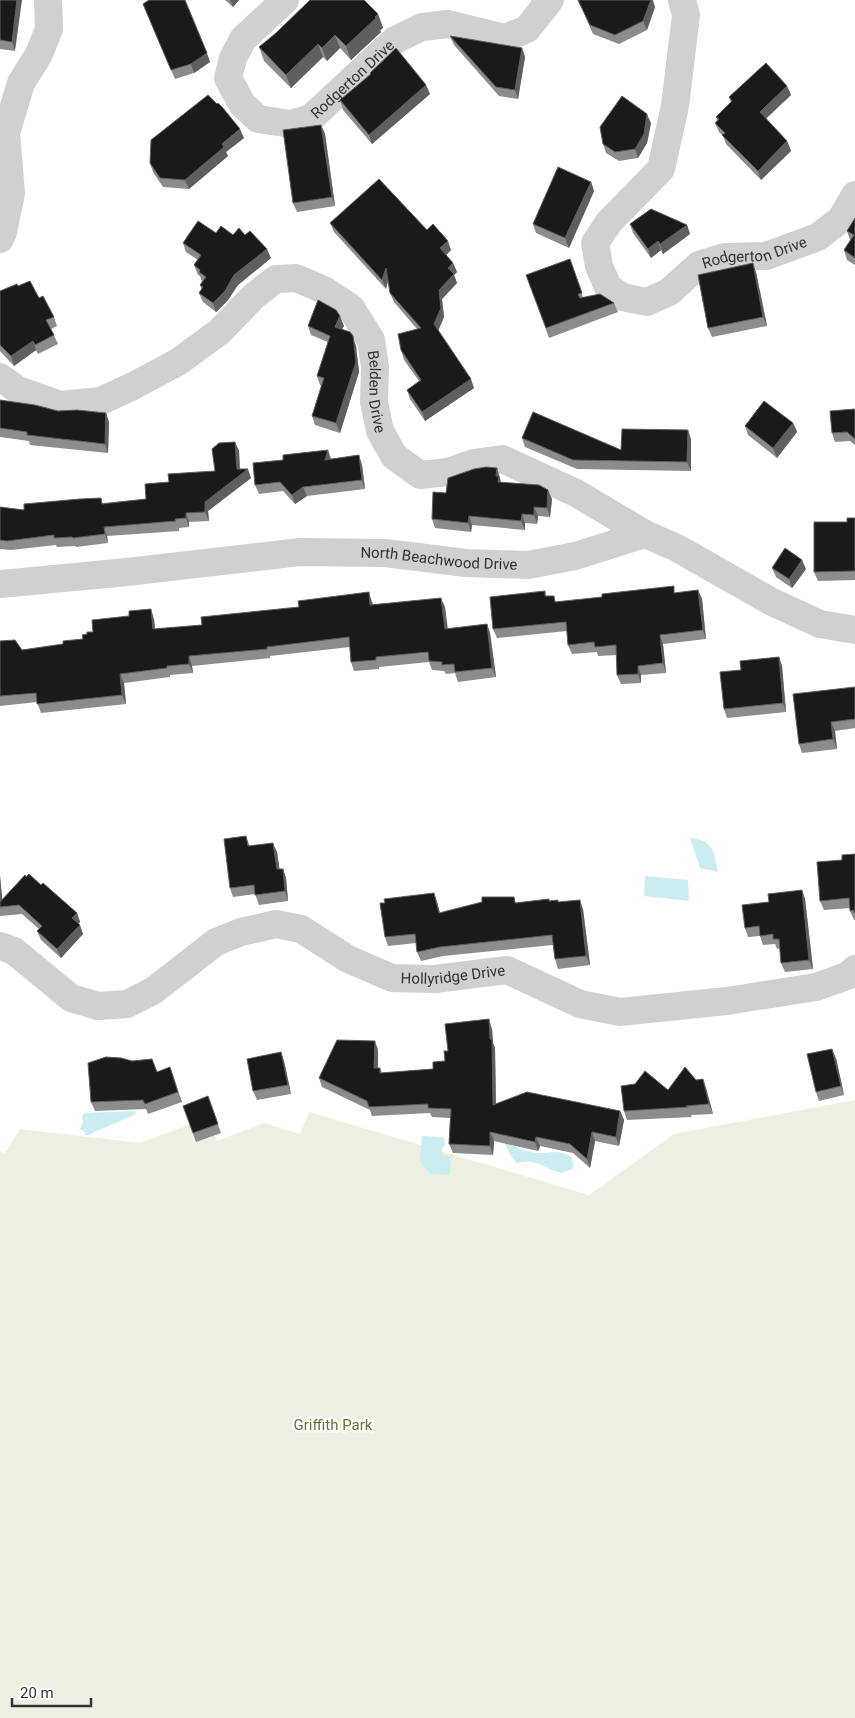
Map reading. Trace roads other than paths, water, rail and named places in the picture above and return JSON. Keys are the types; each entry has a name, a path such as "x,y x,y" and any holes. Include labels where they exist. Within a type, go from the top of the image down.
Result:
{"street":[{"path":"0,239 10,193 6,133 22,83 39,54 50,29 48,0"},
{"name":"Rodgerton Drive","path":"285,0 243,39 233,58 228,78 242,104 258,119 291,124 311,118 395,40 422,27 448,24 505,38 527,30 550,0"},
{"name":"Rodgerton Drive","path":"682,0 686,15 675,106 660,170 609,222 595,243 599,266 608,287 622,297 647,302 669,292 699,265 725,257 766,256 818,237 841,219 855,195"},
{"name":"Belden Drive","path":"0,377 18,390 60,405 101,401 178,362 219,332 254,296 276,279 296,278 324,290 350,308 371,340 375,367 374,402 380,431 394,456 420,475 448,472 474,463 502,459 576,493 645,534"},
{"path":"645,534 677,548 780,606 820,624 855,630"},
{"name":"North Beachwood Drive","path":"0,584 127,572 300,552 385,553 466,563 528,564 575,556 645,534"},
{"name":"Hollyridge Drive","path":"0,946 14,951 71,998 98,1006 127,1004 153,991 216,942 241,932 276,924 301,929 348,959 392,978 435,979 507,970 580,1004 620,1012 727,1001 816,988 847,976 855,969"}],"water":[{"path":"690,838 704,841 712,848 718,872 700,868"},
{"path":"645,876 688,880 689,901 644,896"},
{"path":"135,1111 136,1114 88,1135 85,1135 85,1132 80,1129 83,1122 82,1116 85,1113"},
{"path":"422,1136 444,1137 445,1145 442,1148 442,1155 451,1156 450,1175 430,1174 420,1161"},
{"path":"501,1138 526,1151 566,1154 571,1157 574,1165 572,1169 561,1173 535,1163 517,1163 512,1158"}],"park label":[{"name":"Griffith Park","path":"333,1425"}]}
